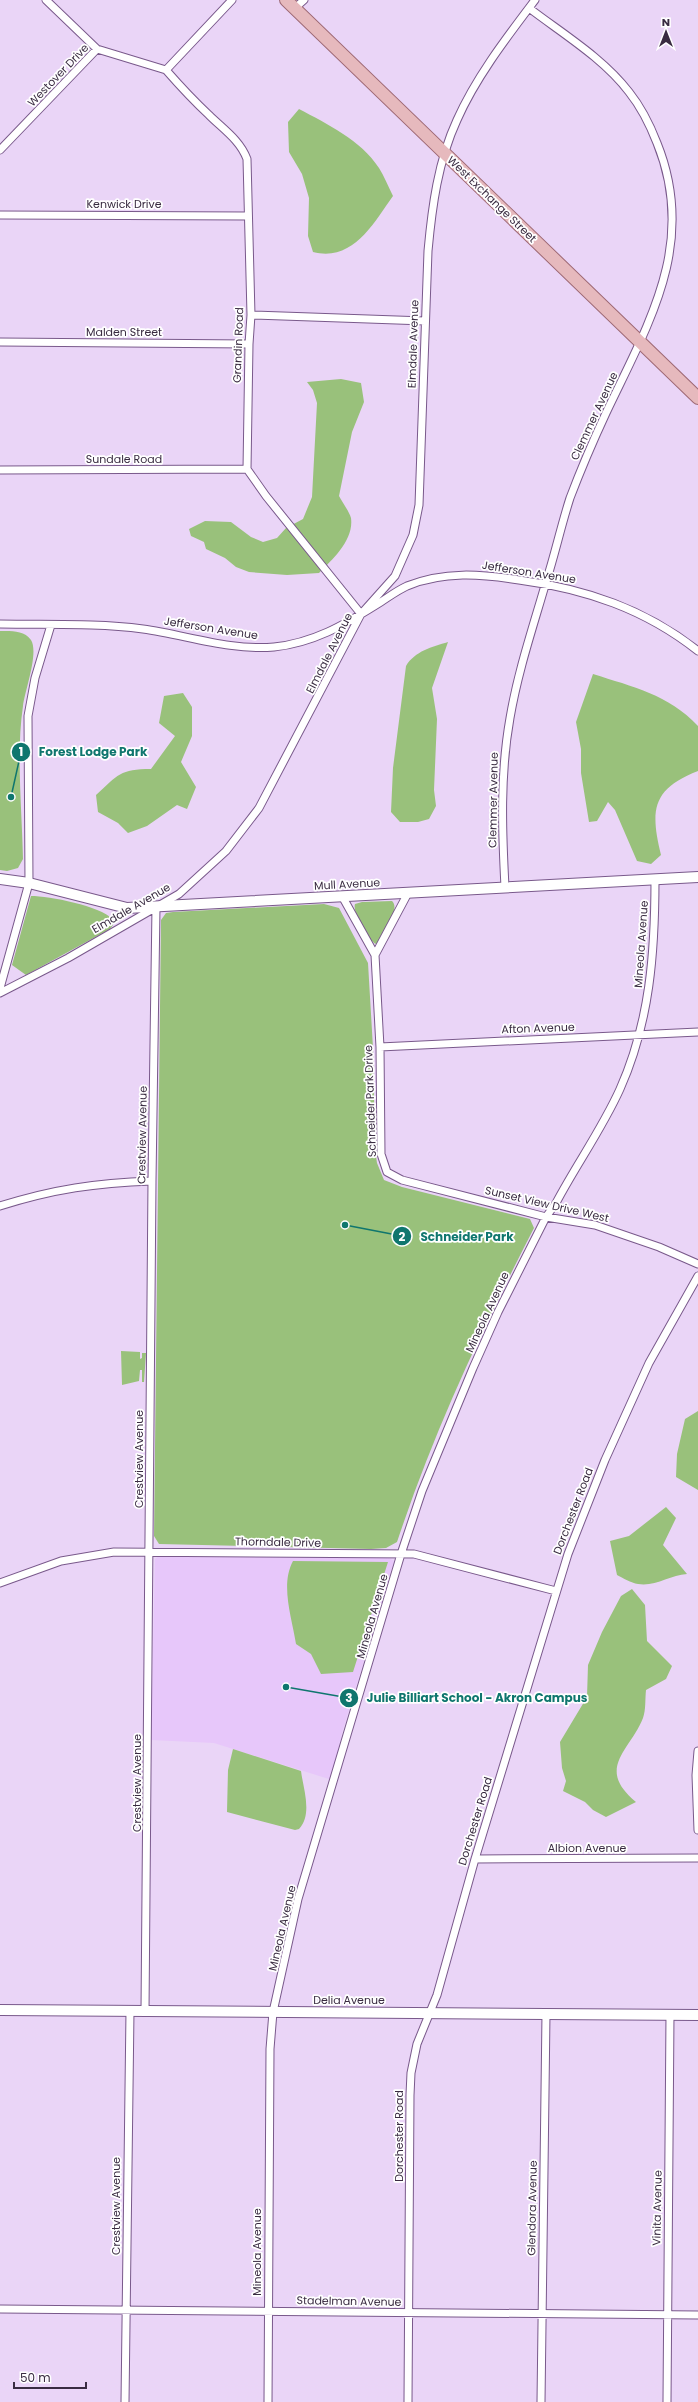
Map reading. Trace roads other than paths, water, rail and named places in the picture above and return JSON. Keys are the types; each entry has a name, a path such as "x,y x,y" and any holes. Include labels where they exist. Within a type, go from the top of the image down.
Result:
{"main road":[{"name":"West Exchange Street","path":"286,0 299,4 445,153 698,398"}],"street":[{"path":"46,0 97,49"},
{"path":"166,70 232,0"},
{"name":"Elmdale Avenue","path":"0,993 68,958 179,894 226,851 256,814 361,614 394,576 408,550 417,520 419,505 425,321 431,213 445,153 462,110 494,57 536,0"},
{"name":"Clemmer Avenue","path":"505,887 502,825 505,748 523,656 546,584 564,519 587,453 641,343 664,285 674,232 672,192 663,156 642,111 629,92 593,57 529,8"},
{"name":"Westover Drive","path":"0,150 97,49 166,70"},
{"name":"Grandin Road","path":"166,70 244,151 249,166 248,216 251,315 249,344 247,469"},
{"name":"Kenwick Drive","path":"0,214 248,216"},
{"path":"251,315 425,321"},
{"name":"Malden Street","path":"0,342 249,344"},
{"path":"247,469 266,496 361,614"},
{"name":"Sundale Road","path":"0,470 247,469"},
{"name":"Jefferson Avenue","path":"0,624 116,626 243,646 273,647 311,639 336,629 406,586 458,574 482,574 581,591 626,607 668,629 698,651"},
{"path":"0,988 29,883 28,716 34,678 51,625"},
{"name":"Mull Avenue","path":"0,879 29,883 127,908 698,877"},
{"name":"Mineola Avenue","path":"268,2402 270,2049 273,2012 298,1899 401,1554 422,1491 498,1312 546,1217 556,1203 611,1107 635,1052 653,967 655,879"},
{"path":"375,955 408,893"},
{"name":"Schneider Park Drive","path":"342,896 375,955 380,1047 381,1154 385,1169 402,1180 458,1194"},
{"name":"Crestview Avenue","path":"146,2011 152,1182 156,906"},
{"name":"Afton Avenue","path":"380,1047 698,1032"},
{"path":"0,1206 43,1192 80,1186 152,1182"},
{"name":"Sunset View Drive West","path":"458,1194 546,1217 595,1225 659,1247 698,1264"},
{"name":"Dorchester Road","path":"408,2402 411,2073 417,2044 430,2013 556,1591 592,1493 626,1413 666,1330 698,1276"},
{"name":"Thorndale Drive","path":"0,1584 76,1557 114,1552 149,1550 414,1554 454,1563 556,1591"},
{"path":"698,1751 696,1775 698,1830"},
{"name":"Albion Avenue","path":"475,1859 698,1858"},
{"name":"Delia Avenue","path":"0,2010 698,2014"},
{"name":"Crestview Avenue","path":"125,2402 130,2011"},
{"name":"Glendora Avenue","path":"541,2402 546,2014"},
{"name":"Vinita Avenue","path":"667,2402 670,2014"},
{"name":"Stadelman Avenue","path":"0,2309 698,2315"}],"place":[{"name":"Forest Lodge Park","path":"11,797"},
{"name":"Schneider Park","path":"345,1225"},
{"name":"Julie Billiart School - Akron Campus","path":"286,1687"}]}
